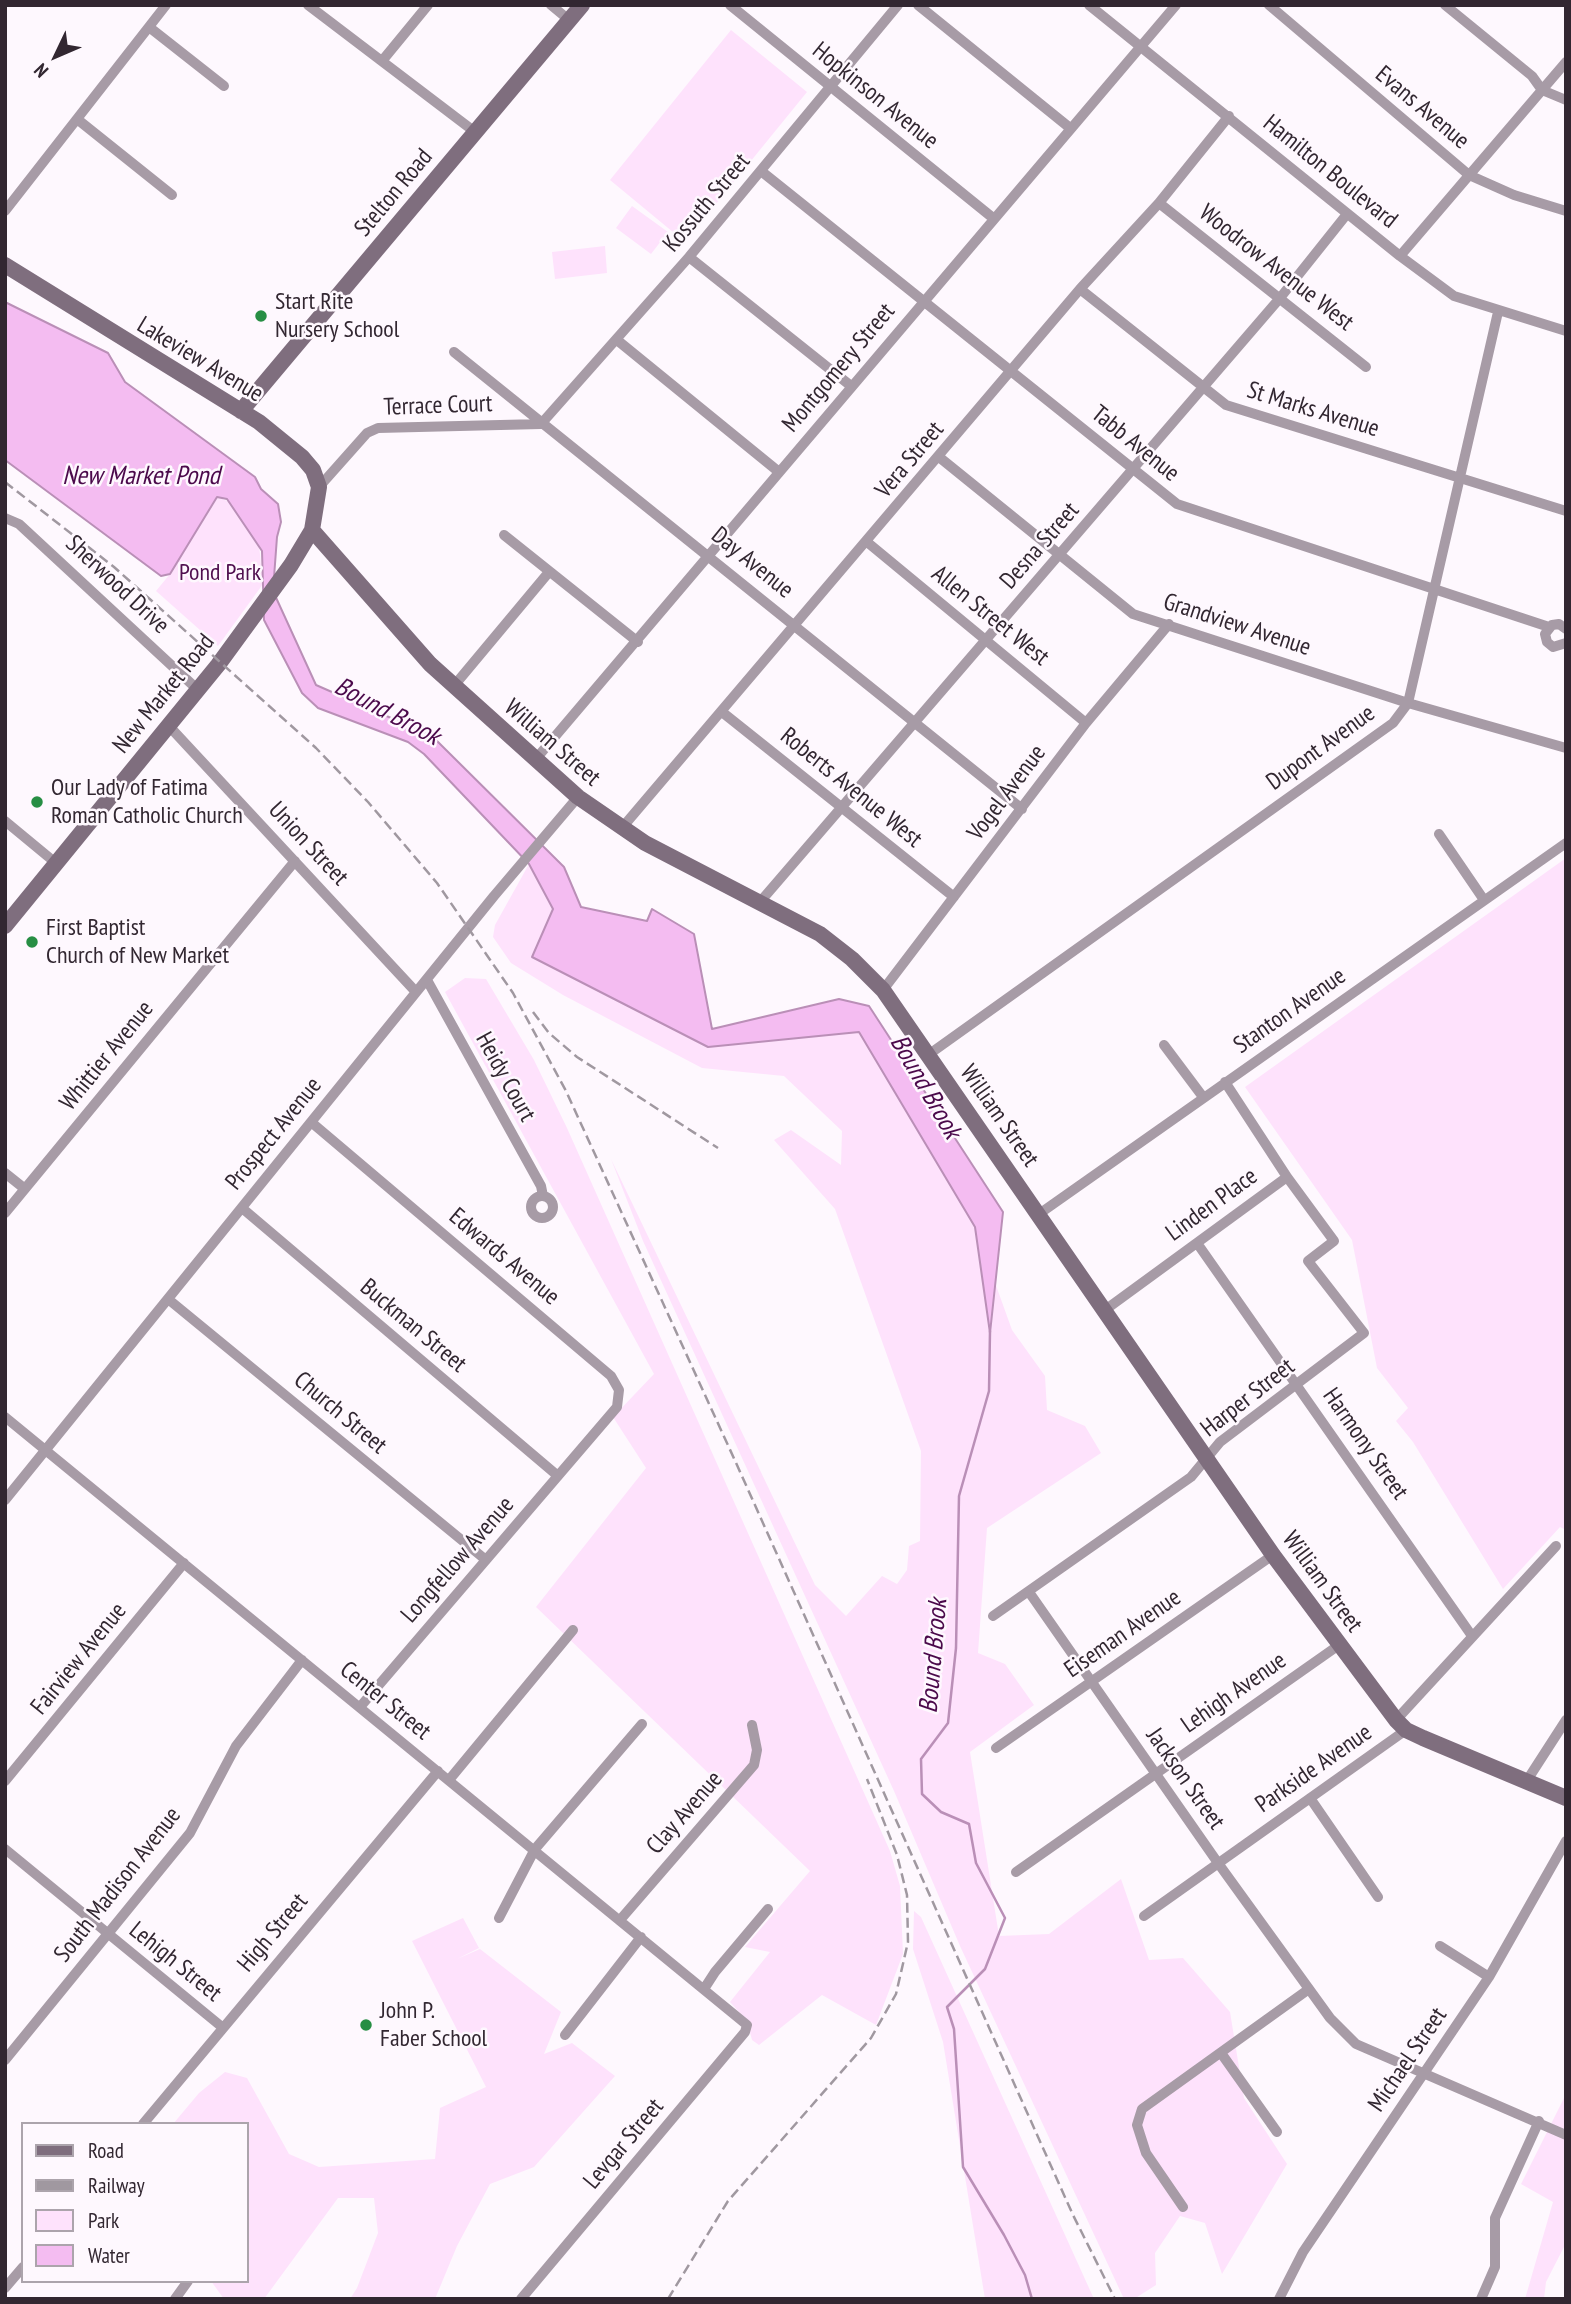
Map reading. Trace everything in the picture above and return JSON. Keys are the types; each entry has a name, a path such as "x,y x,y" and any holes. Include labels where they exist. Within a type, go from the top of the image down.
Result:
{"main road":[{"name":"Stelton Road","path":"241,411 582,5"},
{"name":"Lakeview Avenue","path":"5,265 189,382 241,411 302,457 313,470 319,487"},
{"path":"312,530 319,487"},
{"name":"New Market Road","path":"5,926 251,620 276,587 312,530"},
{"name":"William Street","path":"312,530 453,687 578,797 621,829 820,934 852,959 883,990 1273,1555 1401,1725 1566,1798"}],"street":[{"path":"5,211 166,5"},
{"path":"308,5 475,132"},
{"path":"382,61 428,5"},
{"path":"551,5 569,20"},
{"name":"Hopkinson Avenue","path":"730,5 993,218"},
{"name":"Kossuth Street","path":"541,424 689,257 898,5"},
{"path":"918,5 1070,128"},
{"name":"Hamilton Boulevard","path":"1089,5 1400,256 1454,296 1498,312 1566,331"},
{"name":"Montgomery Street","path":"535,760 638,642 851,386 1176,5"},
{"name":"Evans Avenue","path":"1269,5 1469,175 1514,195 1566,211"},
{"path":"1445,5 1532,76 1542,90 1566,100"},
{"path":"1458,15 1466,5"},
{"path":"149,27 224,86"},
{"path":"1400,256 1566,62"},
{"name":"Vera Street","path":"621,829 1080,289 1159,203 1229,116"},
{"path":"77,119 172,195"},
{"name":"Tabb Avenue","path":"761,171 1177,504 1549,627 1556,624 1566,628"},
{"name":"Woodrow Avenue West","path":"1159,203 1366,367"},
{"name":"Desna Street","path":"760,902 1280,298 1348,214"},
{"path":"689,257 851,386"},
{"name":"St Marks Avenue","path":"1080,289 1226,405 1566,511"},
{"name":"Dupont Avenue","path":"928,1055 1393,723 1408,703 1498,312"},
{"path":"617,340 779,472"},
{"name":"Day Avenue","path":"454,352 1022,809"},
{"name":"Terrace Court","path":"319,487 367,433 378,428 541,424"},
{"name":"Grandview Avenue","path":"939,457 1133,614 1408,703 1566,748"},
{"name":"Sherwood Drive","path":"5,518 19,524 197,689"},
{"path":"504,535 638,642"},
{"name":"Allen Street West","path":"867,542 1086,723"},
{"path":"453,687 549,572"},
{"name":"Vogel Avenue","path":"883,990 1086,723 1169,624"},
{"path":"1549,627 1545,635 1550,645 1558,648 1566,643"},
{"name":"Roberts Avenue West","path":"722,712 954,897"},
{"name":"Union Street","path":"168,725 416,992"},
{"name":"Prospect Avenue","path":"5,1500 416,992 578,797"},
{"path":"5,821 57,863"},
{"path":"1439,834 1484,900"},
{"name":"Stanton Avenue","path":"1039,1214 1566,843"},
{"name":"Whittier Avenue","path":"5,1213 295,861"},
{"name":"Heidy Court","path":"427,979 541,1186 542,1196"},
{"path":"1164,1045 1203,1097"},
{"name":"Linden Place","path":"1105,1310 1287,1177 1225,1082"},
{"name":"Edwards Avenue","path":"311,1122 611,1376 619,1390 617,1407 589,1440"},
{"path":"5,1173 25,1189"},
{"name":"Harper Street","path":"993,1616 1191,1476 1220,1442 1299,1386 1364,1334 1308,1261 1334,1241 1287,1177"},
{"name":"Buckman Street","path":"242,1208 558,1476"},
{"name":"Harmony Street","path":"1197,1243 1472,1636"},
{"name":"Church Street","path":"168,1298 486,1560"},
{"name":"Center Street","path":"5,1417 738,2017"},
{"name":"Longfellow Avenue","path":"360,1707 589,1440"},
{"name":"Parkside Avenue","path":"1144,1916 1310,1798 1401,1725 1472,1636 1556,1546"},
{"name":"Eiseman Avenue","path":"996,1748 1273,1555"},
{"name":"Fairview Avenue","path":"5,1781 184,1563"},
{"name":"Jackson Street","path":"1029,1592 1218,1863 1330,2018 1356,2045 1426,2072 1566,2135"},
{"path":"449,1780 573,1630"},
{"name":"Lehigh Avenue","path":"1016,1872 1339,1645"},
{"name":"South Madison Avenue","path":"5,2060 190,1833 236,1746 303,1660"},
{"path":"1527,1782 1566,1720"},
{"path":"499,1918 535,1849 642,1724"},
{"name":"Clay Avenue","path":"620,1920 754,1765 757,1750 752,1725"},
{"name":"High Street","path":"145,2122 438,1771"},
{"path":"1310,1798 1378,1897"},
{"name":"Michael Street","path":"1279,2299 1303,2252 1489,1977 1566,1840"},
{"name":"Lehigh Street","path":"5,1849 222,2028"},
{"path":"704,1989 768,1909"},
{"path":"565,2035 641,1937"},
{"path":"1440,1946 1489,1977"},
{"path":"1183,2207 1146,2153 1137,2125 1142,2109 1309,1989"},
{"name":"Levgar Street","path":"521,2299 745,2032 747,2025 738,2017"},
{"path":"1221,2053 1277,2132"},
{"path":"1481,2299 1495,2267 1495,2218 1538,2121"},
{"path":"5,2288 21,2269"},
{"path":"174,2299 186,2283"}],"green space":[{"path":"731,30 807,92 685,242 610,180"},
{"path":"632,206 668,232 651,254 616,228"},
{"path":"605,246 607,273 555,279 552,252"},
{"name":"Pond Park","path":"217,497 232,503 259,545 263,584 218,646 156,591 170,574"},
{"path":"1566,858 1566,1530 1560,1527 1503,1589 1413,1442 1396,1421 1408,1408 1377,1368 1352,1240 1245,1087"},
{"path":"529,864 553,909 533,957 708,1047 859,1032 975,1227 1012,1330 1045,1376 1047,1410 1085,1426 1101,1453 987,1528 978,1653 1005,1664 1034,1705 970,1752 999,1936 1049,1934 1121,1879 1149,1960 1183,1958 1230,2012 1244,2098 1287,2164 1222,2274 1205,2223 1180,2216 1155,2253 1156,2285 1134,2299 1124,2299 960,1946 894,1791 643,1241 611,1159 815,1585 846,1616 882,1576 897,1584 907,1570 909,1546 920,1541 921,1451 835,1209 774,1140 791,1130 841,1165 842,1131 784,1076 702,1068 563,995 511,963 493,937 495,925"},
{"path":"465,978 486,979 534,1060 567,1128 890,1851 900,1886 903,1954 876,2025 822,1995 759,2045 752,2040 747,2021 730,2002 770,1952 745,1947 810,1871 536,1607 646,1468 613,1417 654,1374 445,992"},
{"path":"914,1911 921,1917 1094,2299 985,2299 943,2042 913,1949"},
{"path":"463,1918 479,1948 457,1959 480,1949 561,2012 544,2054 572,2043 615,2076 534,2167 490,2184 457,2246 435,2299 350,2299 357,2288 378,2233 374,2198 338,2198 264,2299 224,2299 212,2283 248,2283 248,2122 175,2122 199,2093 225,2072 247,2078 289,2154 319,2167 435,2159 440,2108 486,2087 412,1941"},
{"path":"1566,2094 1566,2243 1546,2282 1544,2299 1525,2299 1553,2202 1521,2184"}],"water":[{"name":"New Market Pond","path":"5,302 108,353 125,382 255,477 261,489 278,504 281,522 277,537 273,591 316,685 432,736 564,867 581,907 647,921 652,909 694,934 712,1029 839,999 869,1006 1003,1212 990,1333 975,1227 859,1032 708,1047 532,957 553,909 529,864 424,754 408,742 318,708 302,693 264,620 262,551 227,499 217,497 170,574 161,576 5,460"}],"waterway":[{"name":"Bound Brook","path":"990,1331 989,1391 959,1496 956,1648 948,1723 921,1759 922,1794 941,1812 969,1824 976,1863 1005,1918 985,1969 947,2007 954,2029 963,2167 1025,2275 1032,2299"}],"railway":[{"path":"5,482 114,567 316,748 368,802 437,883 513,993 566,1091 1073,2215 1115,2299"},
{"path":"533,1012 549,1033 577,1057 718,1148"},
{"path":"668,2299 728,2201 871,2038 896,1994 908,1942 907,1895 897,1855 867,1779"}],"place":[{"name":"Start Rite Nursery School","path":"261,316"},
{"name":"Our Lady of Fatima Roman Catholic Church","path":"37,802"},
{"name":"First Baptist Church of New Market","path":"32,942"},
{"name":"John P. Faber School","path":"366,2025"}]}
